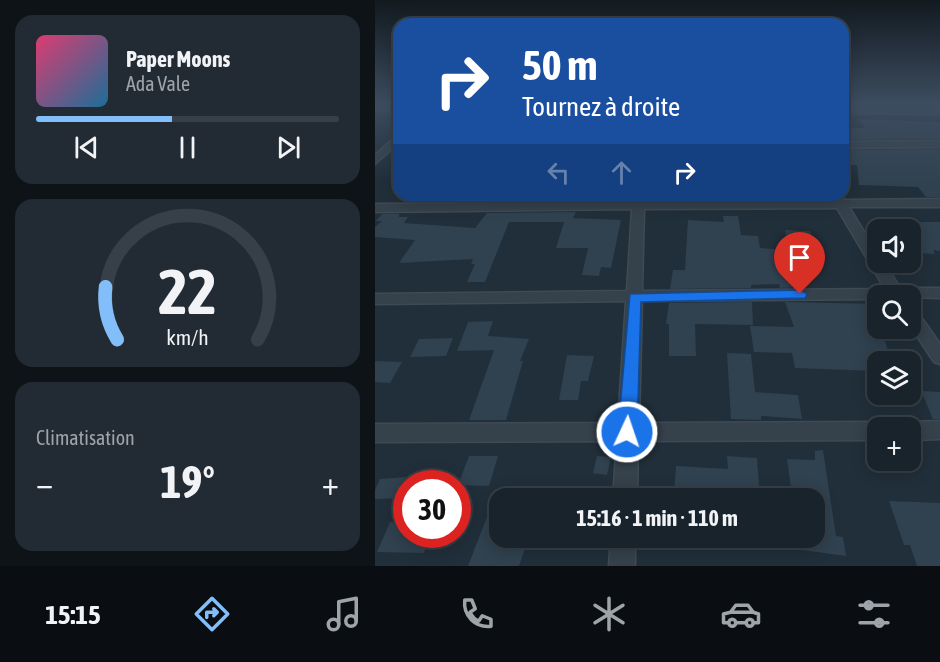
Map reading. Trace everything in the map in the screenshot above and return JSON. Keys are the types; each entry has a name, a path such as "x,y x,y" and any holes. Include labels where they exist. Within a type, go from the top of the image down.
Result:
{"street":[{"path":"849,144 940,144"},
{"path":"375,147 393,147"},
{"path":"375,161 393,148"},
{"path":"849,200 940,203"},
{"path":"375,208 606,201"},
{"path":"625,488 639,201"},
{"path":"839,201 890,285"},
{"path":"921,293 940,293"},
{"path":"375,299 867,294"},
{"path":"921,329 940,357"},
{"path":"921,431 940,430"},
{"path":"375,433 867,431"},
{"path":"622,566 623,548"}],"building":[{"path":"849,130 940,130 940,139 849,140"},
{"path":"940,149 940,197 926,197 918,187 859,185 857,165 849,165 849,150"},
{"path":"576,212 573,218 621,220 611,268 601,267 599,276 582,275 588,248 556,248 564,222 509,222 485,282 467,282 475,264 471,264 473,259 399,263 415,240 375,237 375,227 382,221 376,221 382,214 399,214 399,217 408,217 404,223 475,228 487,213"},
{"path":"723,216 738,216 741,235 758,236 760,248 789,250 785,230 810,231 819,265 798,264 800,275 795,275 798,287 780,288 779,284 751,285 751,288 670,289 673,270 685,270 688,220 724,222"},
{"path":"921,222 940,222 940,251 933,250 935,254 921,253"},
{"path":"752,302 753,325 695,324 696,356 669,356 669,324 666,324 669,303"},
{"path":"785,302 867,304 867,339 884,339 888,351 867,351 867,371 795,368 792,353 754,352 750,326 794,327"},
{"path":"493,321 488,336 529,339 520,361 523,361 506,420 469,420 494,350 457,351 468,322"},
{"path":"453,338 446,356 410,357 419,339"},
{"path":"727,353 751,354 755,392 798,395 802,419 761,416 761,420 731,419"},
{"path":"567,355 594,356 588,381 581,381 578,400 559,400"},
{"path":"375,361 402,362 390,383 375,382"},
{"path":"921,391 940,392 940,419 933,419"},
{"path":"823,450 836,536 843,537 846,556 788,548 825,548 825,488 791,488 787,459 815,460 815,451"},
{"path":"469,456 498,456 489,486 471,485 471,470 464,470"},
{"path":"597,456 611,457 607,475 593,473"},
{"path":"727,456 757,458 759,488 674,488 676,466 728,469"},
{"path":"393,478 393,498 375,499 375,490 380,479"},
{"path":"889,501 940,503 940,566 917,566 910,545 904,545"},
{"path":"487,517 489,517 489,548 525,548 519,566 468,566"},
{"path":"390,522 393,522 393,548 426,548 424,553 377,552"}],"route":[{"path":"627,432 635,297 800,294"}]}
